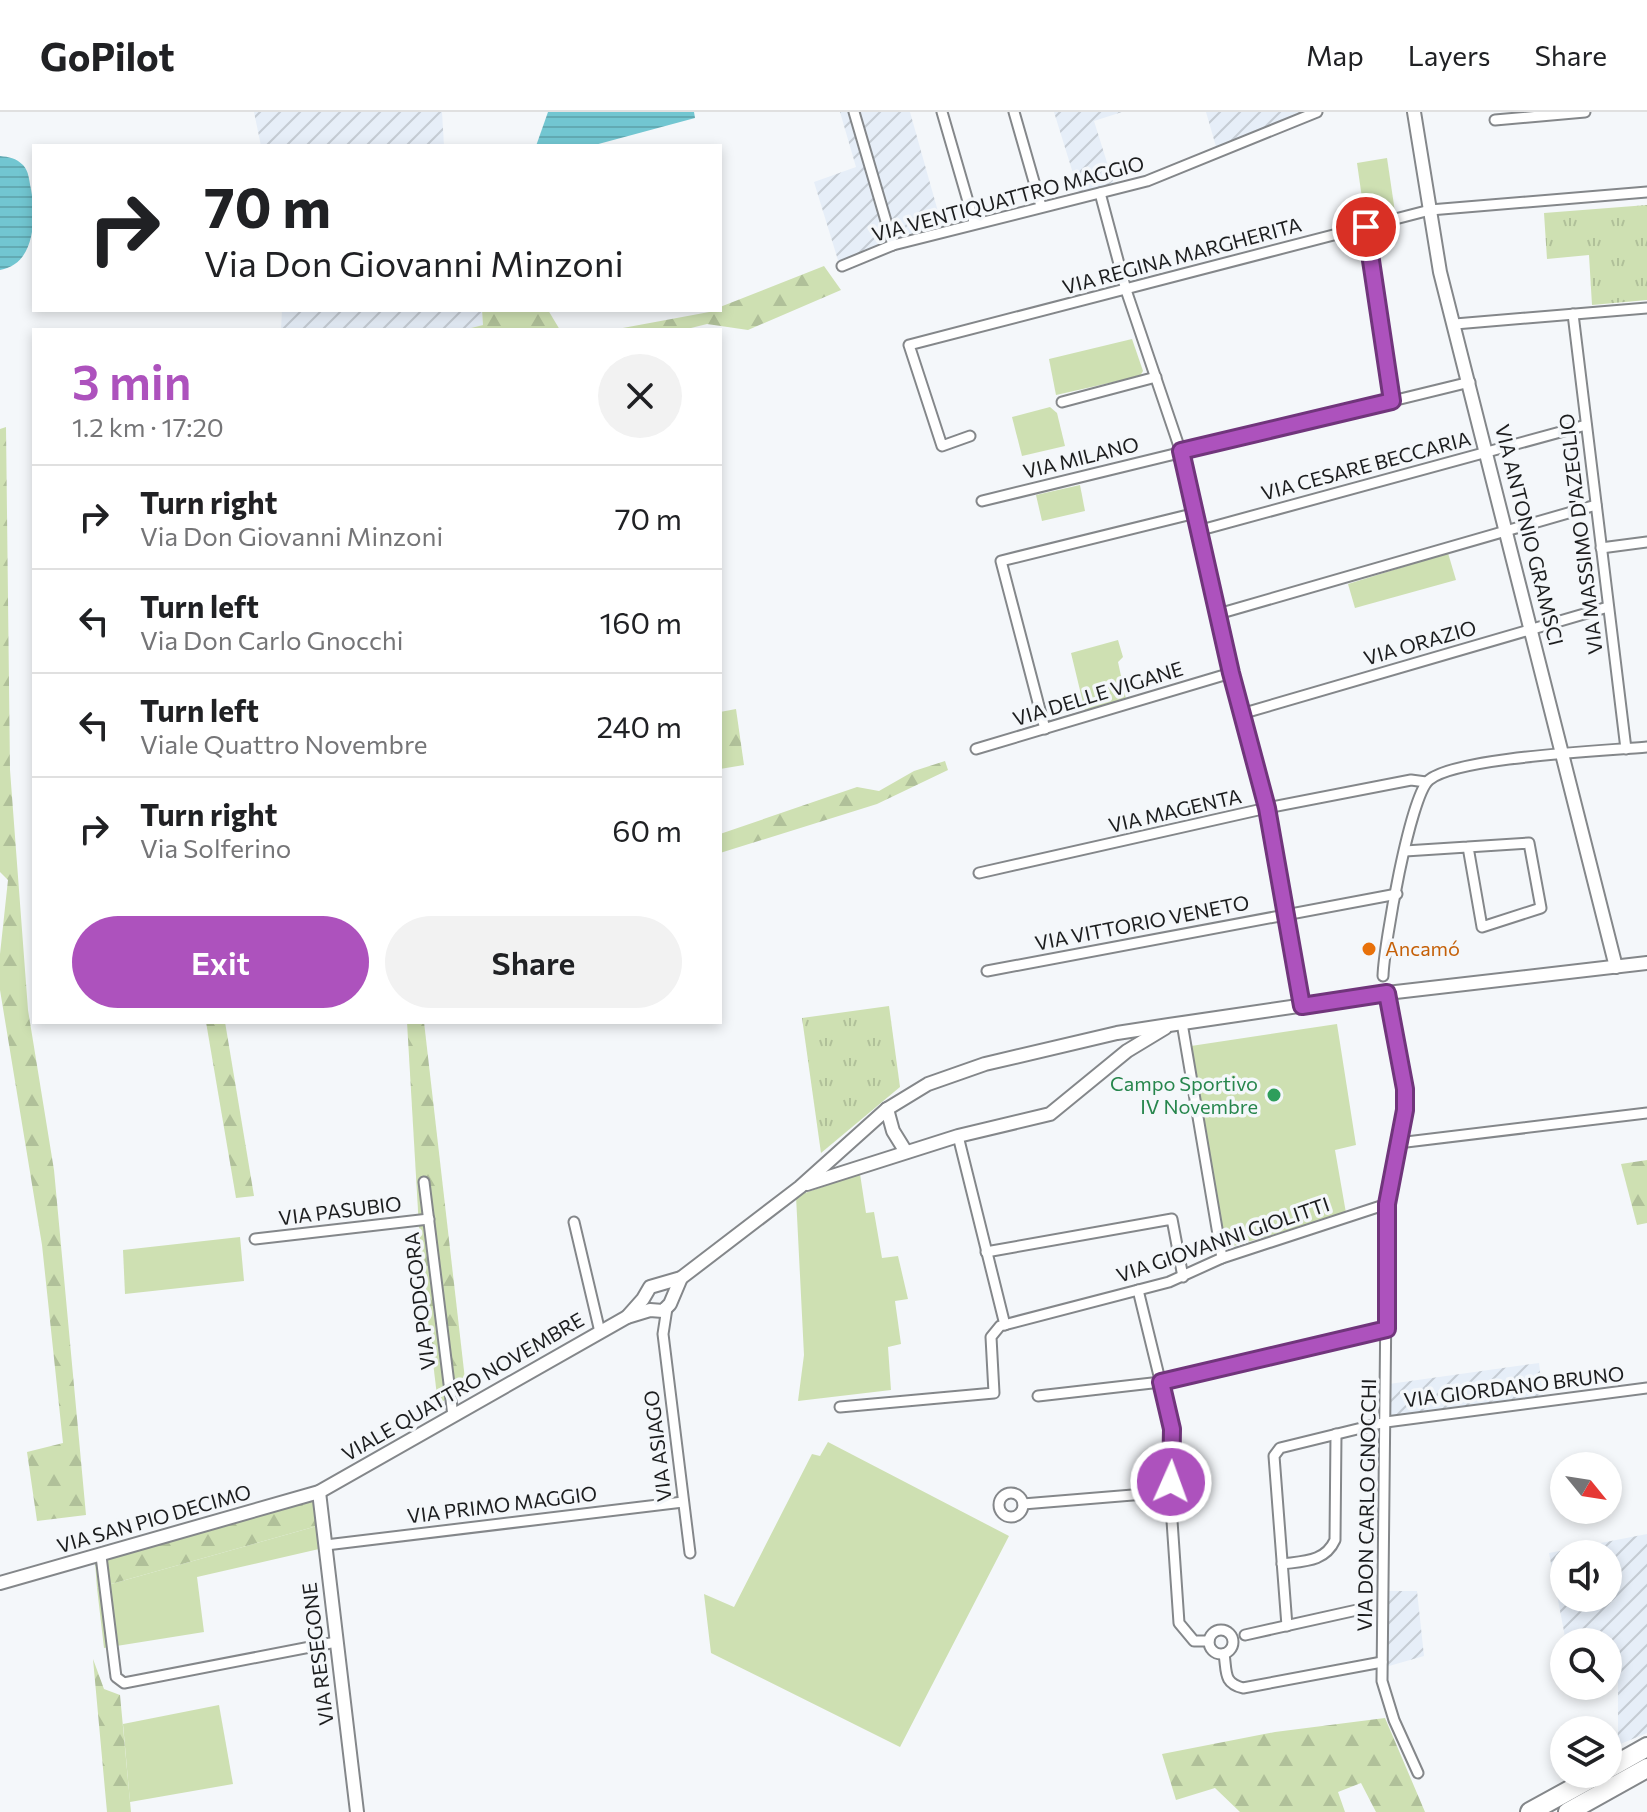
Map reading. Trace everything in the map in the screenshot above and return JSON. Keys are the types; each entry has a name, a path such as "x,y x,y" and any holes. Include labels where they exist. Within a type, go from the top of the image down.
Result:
{"highway":[{"path":"1622,1761 1647,1747"},
{"path":"1568,1812 1647,1768"},
{"path":"1530,1812 1574,1788"}],"street":[{"path":"854,112 893,245"},
{"path":"942,112 974,222"},
{"path":"1014,112 1041,206"},
{"name":"VIA VENTIQUATTRO MAGGIO","path":"842,266 893,245 974,222 1147,181 1317,112"},
{"name":"VIA ANTONIO GRAMSCI","path":"1414,112 1440,272 1616,967"},
{"path":"1495,120 1585,112"},
{"name":"VIA REGINA MARGHERITA","path":"970,436 942,446 909,345 1430,210 1647,192"},
{"path":"1100,193 1126,290 1181,451 1201,530 1231,673 1267,808 1302,1006"},
{"path":"1366,227 1392,401"},
{"path":"1455,324 1647,308"},
{"name":"VIA MASSIMO D'AZEGLIO","path":"1573,314 1626,749"},
{"path":"1062,402 1156,377"},
{"name":"VIA MILANO","path":"982,501 1470,382"},
{"name":"VIA CESARE BECCARIA","path":"1201,530 1586,425"},
{"path":"1218,614 1596,505"},
{"path":"1045,729 1001,561 1196,513"},
{"path":"1601,548 1647,542"},
{"name":"VIA ORAZIO","path":"1241,714 1608,607"},
{"name":"VIA DELLE VIGANE","path":"976,749 1231,673"},
{"name":"VIA MAGENTA","path":"979,873 1267,808 1411,780 1426,782 1436,775 1468,764 1647,747"},
{"path":"1383,976 1413,813 1426,782"},
{"path":"1405,851 1529,843 1541,908 1482,927 1468,847"},
{"name":"VIA VITTORIO VENETO","path":"987,971 1397,894"},
{"path":"657,1306 681,1278 800,1187 887,1109 928,1084 985,1064 1117,1033 1175,1024 1387,993 1647,963"},
{"name":"VIA DON CARLO GNOCCHI","path":"1387,993 1405,1089 1405,1110 1387,1204 1382,1681 1394,1720 1418,1773"},
{"path":"800,1187 958,1136 1050,1114 1127,1051 1175,1024"},
{"path":"1175,1024 1222,1258"},
{"path":"1117,1033 1127,1051"},
{"path":"887,1109 893,1131 906,1152"},
{"path":"1398,1143 1647,1113"},
{"path":"840,1407 994,1393 991,1337 997,1328 1005,1325 958,1136"},
{"name":"VIA PODGORA","path":"424,1182 453,1416"},
{"name":"VIA GIOVANNI GIOLITTI","path":"1005,1325 1183,1277 1222,1258 1387,1204"},
{"name":"VIA PASUBIO","path":"255,1239 429,1219"},
{"path":"986,1252 1172,1219 1183,1277"},
{"path":"574,1222 600,1332"},
{"path":"657,1306 646,1290 681,1278"},
{"path":"657,1306 668,1290 660,1285"},
{"path":"1138,1290 1172,1429 1171,1482"},
{"name":"VIALE QUATTRO NOVEMBRE","path":"319,1492 627,1317 657,1306"},
{"name":"VIA ASIAGO","path":"657,1306 690,1553"},
{"path":"1038,1396 1161,1382 1387,1329"},
{"name":"VIA GIORDANO BRUNO","path":"1282,1564 1274,1456 1280,1448 1386,1422 1647,1388"},
{"path":"1287,1626 1282,1564 1318,1558 1330,1550 1335,1540 1336,1434"},
{"path":"1171,1482 1178,1485 1182,1496 1178,1503 1171,1506 1160,1501 1157,1493 1163,1483 1171,1482"},
{"name":"VIA RESEGONE","path":"319,1492 357,1812"},
{"name":"VIA SAN PIO DECIMO","path":"0,1583 319,1492"},
{"path":"1023,1504 1157,1493"},
{"name":"VIA PRIMO MAGGIO","path":"326,1545 683,1502"},
{"path":"1171,1506 1179,1623 1194,1641 1209,1641"},
{"path":"101,1556 116,1677 124,1683 336,1642"},
{"path":"1245,1635 1357,1610"},
{"path":"1216,1631 1227,1632 1233,1642 1231,1650 1224,1654 1213,1652 1209,1641 1216,1631"},
{"path":"1224,1654 1228,1680 1232,1685 1243,1688 1382,1662"}],"shaded area":[{"path":"254,112 442,112 444,144 261,144"},
{"path":"840,112 910,112 944,233 893,247 841,270 814,182 856,167"},
{"path":"1054,112 1122,112 1094,121 1115,188 1080,196"},
{"path":"1206,112 1307,112 1217,150"},
{"path":"282,312 482,312 483,325 471,328 281,328"},
{"path":"1539,1363 1544,1405 1388,1424 1389,1384"},
{"path":"1647,1534 1647,1733 1622,1743 1622,1716 1618,1716 1618,1700 1622,1700 1622,1628 1563,1628 1560,1612 1622,1612 1622,1540 1616,1540"},
{"path":"1386,1591 1417,1591 1424,1656 1382,1668"}],"green space":[{"path":"1387,158 1395,212 1365,219 1357,163"},
{"path":"1647,205 1647,300 1592,305 1589,255 1547,259 1544,213"},
{"path":"824,266 841,290 748,330 707,324 691,328 623,328 722,312 722,306"},
{"path":"482,312 549,312 559,328 471,328 483,325"},
{"path":"1132,339 1143,371 1140,376 1056,395 1049,359"},
{"path":"1050,407 1057,413 1065,446 1022,456 1012,417"},
{"path":"6,427 10,770 28,1010 54,1170 86,1515 37,1521 27,1452 63,1443 42,1245 0,990 0,954 8,880 0,872 0,429"},
{"path":"1080,485 1085,511 1042,521 1036,495"},
{"path":"1448,553 1456,580 1355,608 1348,584"},
{"path":"1118,640 1123,657 1118,662 1126,699 1085,711 1071,653"},
{"path":"736,709 744,765 722,769 722,712"},
{"path":"945,761 948,770 877,804 722,852 722,833 857,787 879,791 914,771"},
{"path":"889,1006 900,1087 821,1153 802,1018"},
{"path":"206,1024 225,1024 254,1196 236,1198"},
{"path":"407,1024 424,1024 466,1388 438,1404 421,1262"},
{"name":"Campo Sportivo IV Novembre","path":"1337,1024 1356,1145 1335,1150 1346,1213 1224,1249 1191,1046"},
{"path":"1647,1160 1647,1223 1637,1225 1621,1164"},
{"path":"860,1174 866,1213 874,1212 882,1258 898,1256 908,1299 895,1301 901,1344 888,1347 891,1390 798,1401 804,1355 796,1196"},
{"path":"240,1237 244,1281 125,1294 123,1250"},
{"path":"828,1442 1009,1536 900,1747 711,1653 704,1594 734,1607 812,1454 820,1456"},
{"path":"313,1501 317,1526 97,1588 95,1562"},
{"path":"317,1526 319,1549 197,1577 204,1632 104,1648 97,1588"},
{"path":"93,1659 104,1689 120,1695 131,1812 107,1812"},
{"path":"219,1705 233,1784 130,1802 123,1724"},
{"path":"1385,1718 1425,1812 1376,1812 1361,1783 1338,1792 1345,1812 1240,1812 1215,1788 1176,1800 1162,1754 1275,1732"}],"water":[{"path":"548,112 694,112 695,118 598,144 537,144"},
{"path":"0,156 15,159 28,173 32,232 21,259 0,270"}],"place":[{"name":"Ancamó","path":"1369,949"},
{"name":"Campo Sportivo IV Novembre","path":"1274,1095"}],"route":[{"path":"1171,1482 1172,1429 1161,1382 1387,1329 1387,1204 1405,1110 1400,1056 1387,993 1302,1006 1267,808 1231,673 1181,451 1392,401 1366,227"}]}
